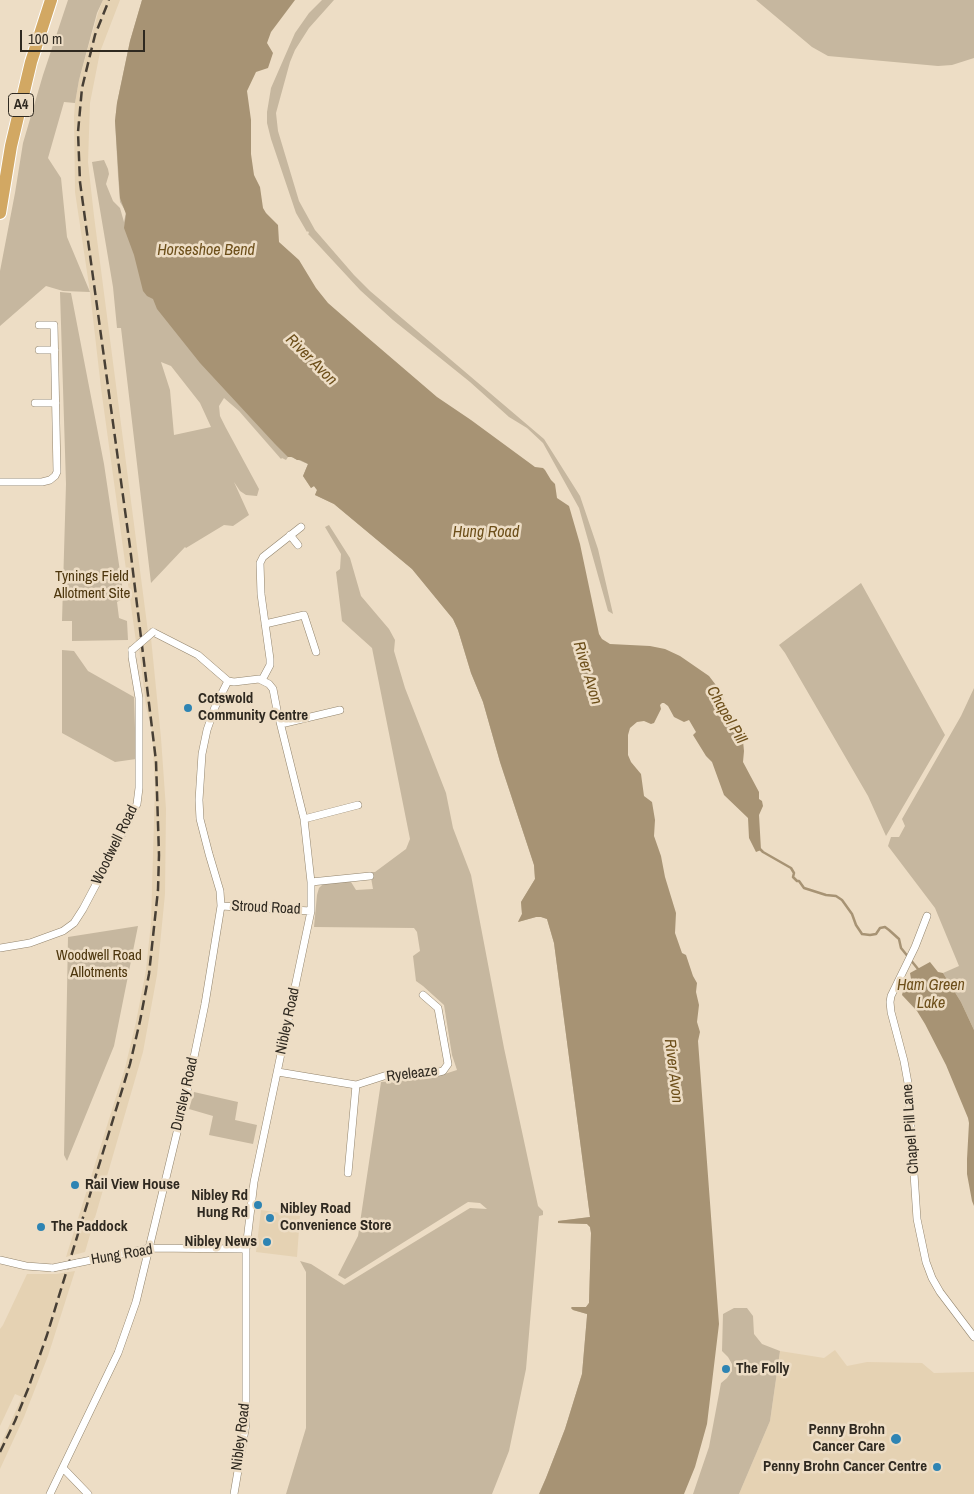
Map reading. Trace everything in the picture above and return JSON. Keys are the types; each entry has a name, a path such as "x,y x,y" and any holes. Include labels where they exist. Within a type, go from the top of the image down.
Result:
{"highway":[{"name":"A4","path":"0,213 11,146 30,62 51,0"}],"street":[{"path":"0,482 42,482 50,480 57,472 54,325 39,326"},
{"path":"39,350 55,350"},
{"path":"35,403 56,403"},
{"path":"228,681 262,680 270,665 260,594 260,563 263,557 301,527"},
{"path":"290,535 298,545"},
{"path":"265,624 304,616 316,652"},
{"name":"Woodwell Road","path":"0,948 30,943 63,931 74,923 106,866 137,804 139,788 138,698 132,650 153,632 198,656 228,681"},
{"name":"Nibley Road","path":"234,1494 246,1424 246,1249 254,1182 311,911 311,882 304,818 273,689 262,680"},
{"name":"Dursley Road","path":"50,1494 118,1353 136,1302 187,1091 205,1004 221,906 220,891 200,819 199,800 202,754 215,707 228,681"},
{"path":"281,724 340,710"},
{"path":"304,818 358,805"},
{"path":"311,882 370,876"},
{"name":"Stroud Road","path":"221,906 311,911"},
{"name":"Chapel Pill Lane","path":"927,916 915,947 891,996 891,1012 908,1083 917,1219 926,1262 940,1292 974,1337"},
{"name":"Ryeleaze","path":"356,1085 387,1075 443,1071 448,1064 438,1008 423,995"},
{"path":"278,1072 356,1085 348,1173"},
{"name":"Hung Road","path":"0,1260 26,1266 52,1268 150,1248 246,1249"},
{"path":"63,1468 88,1494"}],"shaded area":[{"path":"103,0 120,0 100,52 90,103 88,162 148,632 136,642 75,192 75,103 79,80"},
{"path":"151,638 166,809 165,894 157,975 143,1052 85,1252 66,1257 125,1068 146,970 151,923 155,786 152,731 146,706 139,648"},
{"path":"261,1210 300,1216 297,1257 256,1252"},
{"path":"75,1271 48,1356 24,1417 0,1469 0,1446 22,1397 15,1394 0,1426 0,1329 27,1274 56,1274"},
{"name":"Penny Brohn Cancer Care","path":"835,1350 847,1366 867,1362 922,1363 934,1373 974,1372 974,1494 739,1494 770,1421 780,1351 824,1358"}],"green space":[{"path":"68,0 103,0 97,13 79,80 75,103 64,102 48,158 61,178 67,237 90,292 63,291 46,286 0,326 0,271 23,143"},
{"path":"142,0 161,63 450,535 652,1308 539,1494 565,1429 582,1374 587,1314 571,1308 586,1307 589,1303 591,1233 590,1227 587,1224 558,1223 558,1221 590,1217 554,943 547,919 536,917 518,922 522,914 521,902 535,879 534,865 500,762 483,702 453,619 412,569 334,504 315,495 317,490 314,486 311,488 303,476 308,464 291,457 288,457 286,460 281,459 239,411 224,398 219,406 220,416 259,489 257,496 246,495 240,491 234,482 249,515 233,526 224,525 185,547 151,583 121,328 117,328 113,287 92,162 104,160 109,174 106,184 113,201 120,208 124,222 126,212 120,202 115,121 130,41","holes":["161,362 171,366 200,403 211,427 174,435 170,390"]},
{"path":"322,0 334,0 309,28 295,50 276,113 278,131 299,201 315,230 370,291 544,439 580,496 598,549 613,614 608,611 579,508 543,443 527,428 509,417 360,290 308,234 296,213 271,139 267,123 267,112 271,88 295,33 309,13"},
{"path":"756,0 974,0 974,58 952,65 938,66 828,56 812,47"},
{"name":"Tynings Field Allotment Site","path":"60,292 71,293 104,464 124,598 117,602 119,618 127,621 128,640 72,641 72,621 62,621 66,484"},
{"path":"329,525 350,558 361,596 389,629 395,640 394,651 405,688 446,793 453,828 471,875 504,1048 538,1206 543,1211 543,1215 539,1216 526,1369 509,1451 492,1494 286,1494 306,1428 306,1272 300,1261 311,1264 344,1285 470,1208 487,1209 480,1203 468,1202 345,1279 338,1275 358,1236 381,1082 432,1078 457,1070 452,1055 444,1005 416,981 413,956 420,951 417,932 414,928 314,927 317,895 319,888 323,884 347,881 351,882 356,890 373,889 370,872 375,872 406,849 410,839 372,648 342,621 336,572 340,569 341,554 325,527"},
{"path":"861,583 945,735 886,836 868,796 779,645"},
{"path":"62,650 74,651 88,671 134,697 136,759 115,762 62,733"},
{"path":"974,688 974,1030 961,1002 943,973 959,966 935,908 888,846 891,837 899,837 905,826 902,819 961,716"},
{"name":"Woodwell Road Allotments","path":"138,926 114,1046 67,1161 64,1155 68,937"},
{"path":"194,1092 238,1102 235,1120 257,1125 253,1144 209,1135 213,1116 189,1109"},
{"path":"734,1308 747,1308 753,1316 754,1334 762,1344 780,1351 770,1421 739,1494 693,1494 709,1447 721,1383 732,1371 732,1364 722,1351 723,1314"}],"water":[{"name":"Hung Road","path":"142,0 295,0 271,32 267,43 273,53 268,68 256,72 247,91 251,120 251,154 254,175 260,187 263,208 278,225 279,242 299,260 316,288 328,303 437,397 535,467 545,470 555,484 557,498 569,506 580,544 599,634 602,639 610,644 650,646 665,649 680,656 709,676 722,693 727,710 743,741 743,762 759,792 759,799 762,801 763,806 759,815 761,850 756,852 749,838 748,818 724,795 712,762 693,735 696,732 689,720 684,722 674,717 668,706 662,703 654,723 637,722 630,728 628,735 628,755 641,774 644,796 652,802 655,820 654,836 676,913 675,933 682,953 686,955 697,983 696,992 699,1005 697,1022 700,1032 698,1041 719,1324 707,1424 695,1467 684,1494 539,1494 565,1429 582,1374 587,1314 571,1308 586,1307 589,1303 591,1233 590,1227 587,1224 558,1223 558,1221 590,1217 554,943 547,919 536,917 518,922 522,914 521,902 535,879 534,865 500,762 483,702 453,619 412,569 334,504 315,495 317,490 314,486 311,488 303,476 308,464 288,457 275,444 200,363 157,309 153,299 143,291 134,255 124,228 126,214 120,198 115,121 130,41"},
{"name":"Ham Green Lake","path":"930,962 938,972 943,973 961,1002 974,1030 974,1206 967,1174 968,1118 946,1065 925,1024 917,1011 902,995 903,991 912,985 910,973"}],"waterway":[{"name":"Chapel Pill","path":"760,849 791,868 794,873 793,877 804,888 836,896 842,900 852,914 862,934 876,934 880,928 885,927 889,930 899,939 901,948 918,969"}],"railway":[{"path":"0,1452 28,1389 47,1335 130,1064 149,974 158,890 159,855 156,761 130,547 80,182 78,132 82,88 95,35 109,0"}],"place":[{"name":"Cotswold Community Centre","path":"188,708"},
{"name":"Rail View House","path":"75,1185"},
{"name":"Nibley Rd Hung Rd","path":"258,1205"},
{"name":"Nibley Road Convenience Store","path":"270,1218"},
{"name":"The Paddock","path":"41,1227"},
{"name":"Nibley News","path":"267,1242"},
{"name":"The Folly","path":"726,1369"},
{"name":"Penny Brohn Cancer Care","path":"896,1439"},
{"name":"Penny Brohn Cancer Centre","path":"937,1467"}],"water label":[{"name":"Horseshoe Bend","path":"206,251"},
{"name":"River Avon","path":"311,360"},
{"name":"River Avon","path":"587,673"},
{"name":"River Avon","path":"673,1071"}]}
